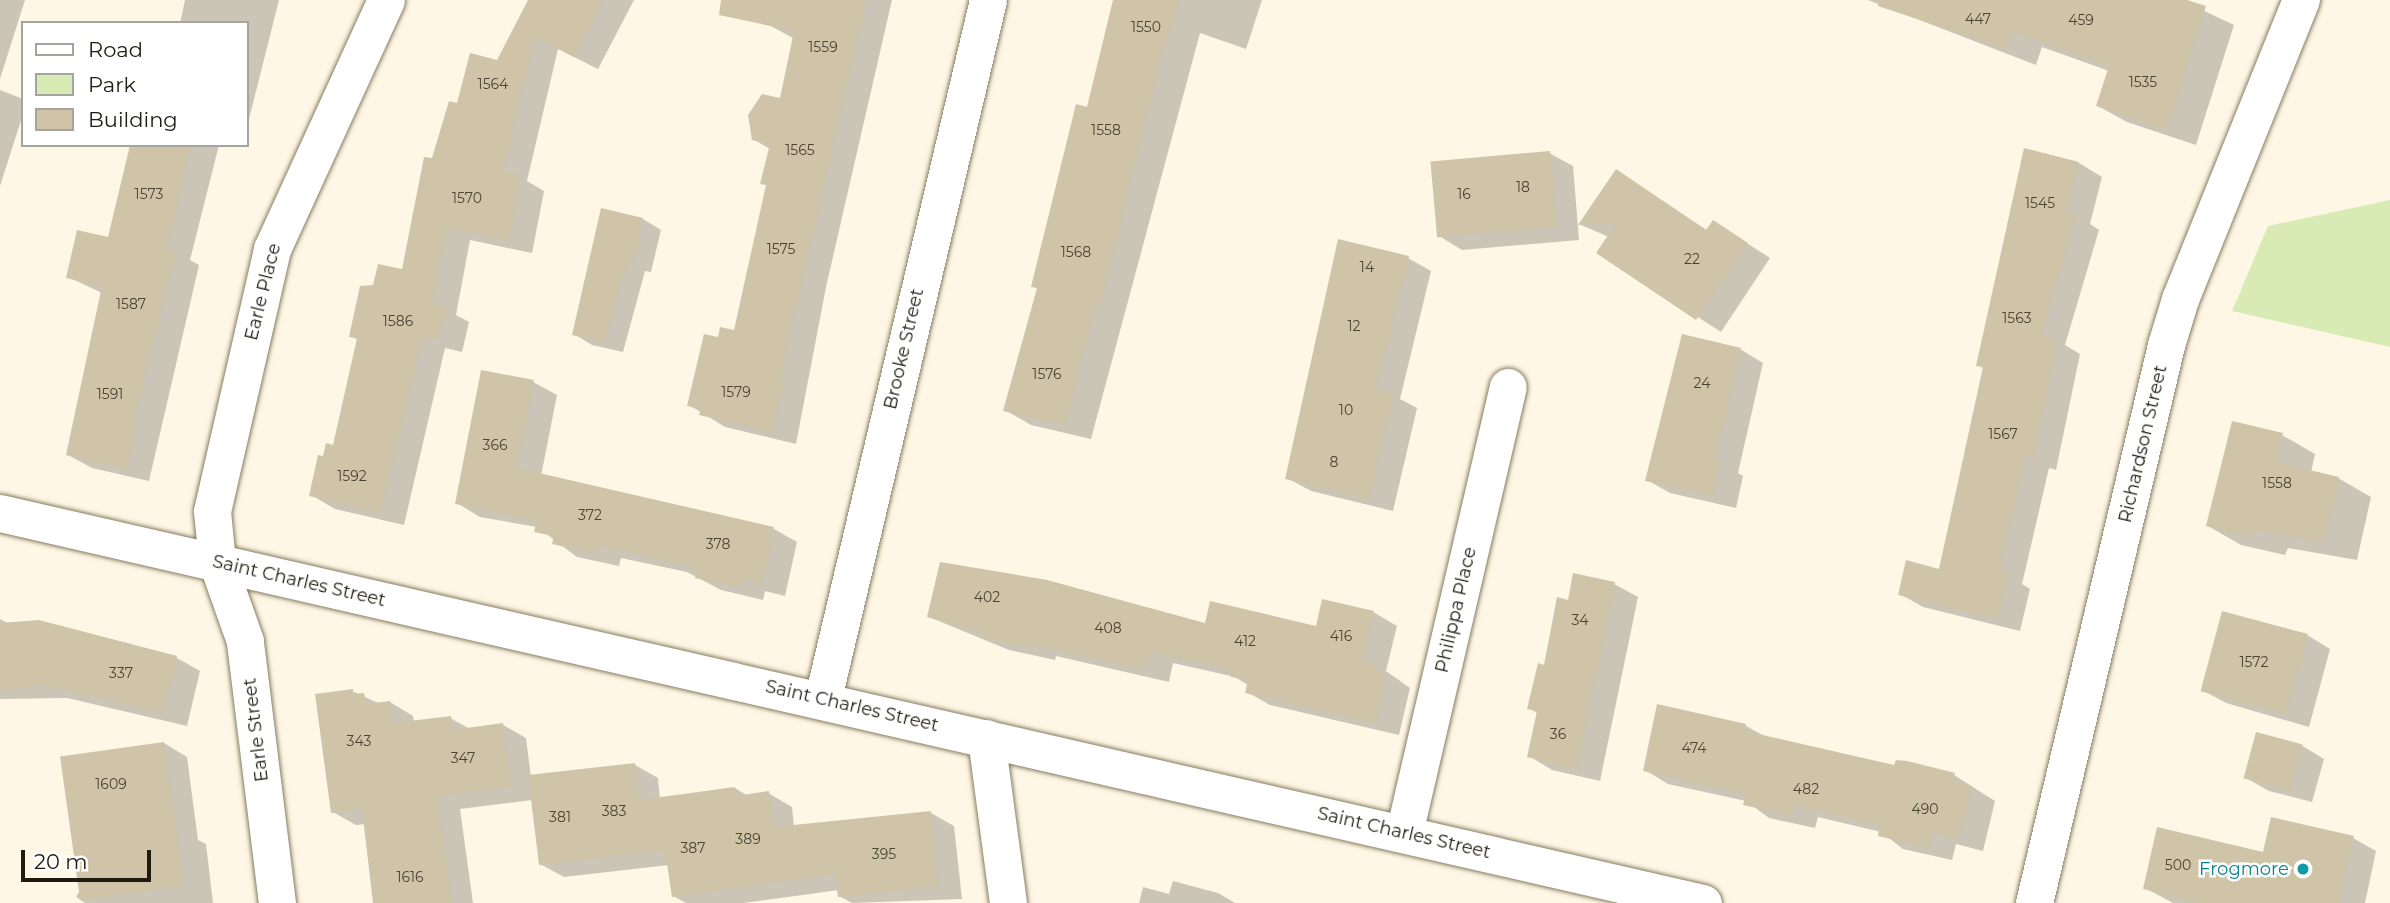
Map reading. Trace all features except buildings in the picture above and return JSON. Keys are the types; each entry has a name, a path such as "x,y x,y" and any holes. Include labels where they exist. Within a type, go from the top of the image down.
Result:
{"street":[{"name":"Earle Place","path":"216,562 212,512 272,249 386,0"},
{"name":"Brooke Street","path":"823,698 988,0"},
{"name":"Richardson Street","path":"2034,903 2166,345 2180,299 2301,0"},
{"name":"Philippa Place","path":"1404,833 1508,387"},
{"name":"Saint Charles Street","path":"0,513 823,698 1703,903"},
{"name":"Earle Street","path":"216,562 245,641 276,903"},
{"path":"986,738 1008,903"}],"green space":[{"path":"2390,200 2390,347 2232,311 2268,226"}],"place":[{"name":"Frogmore","path":"2303,869"}]}
